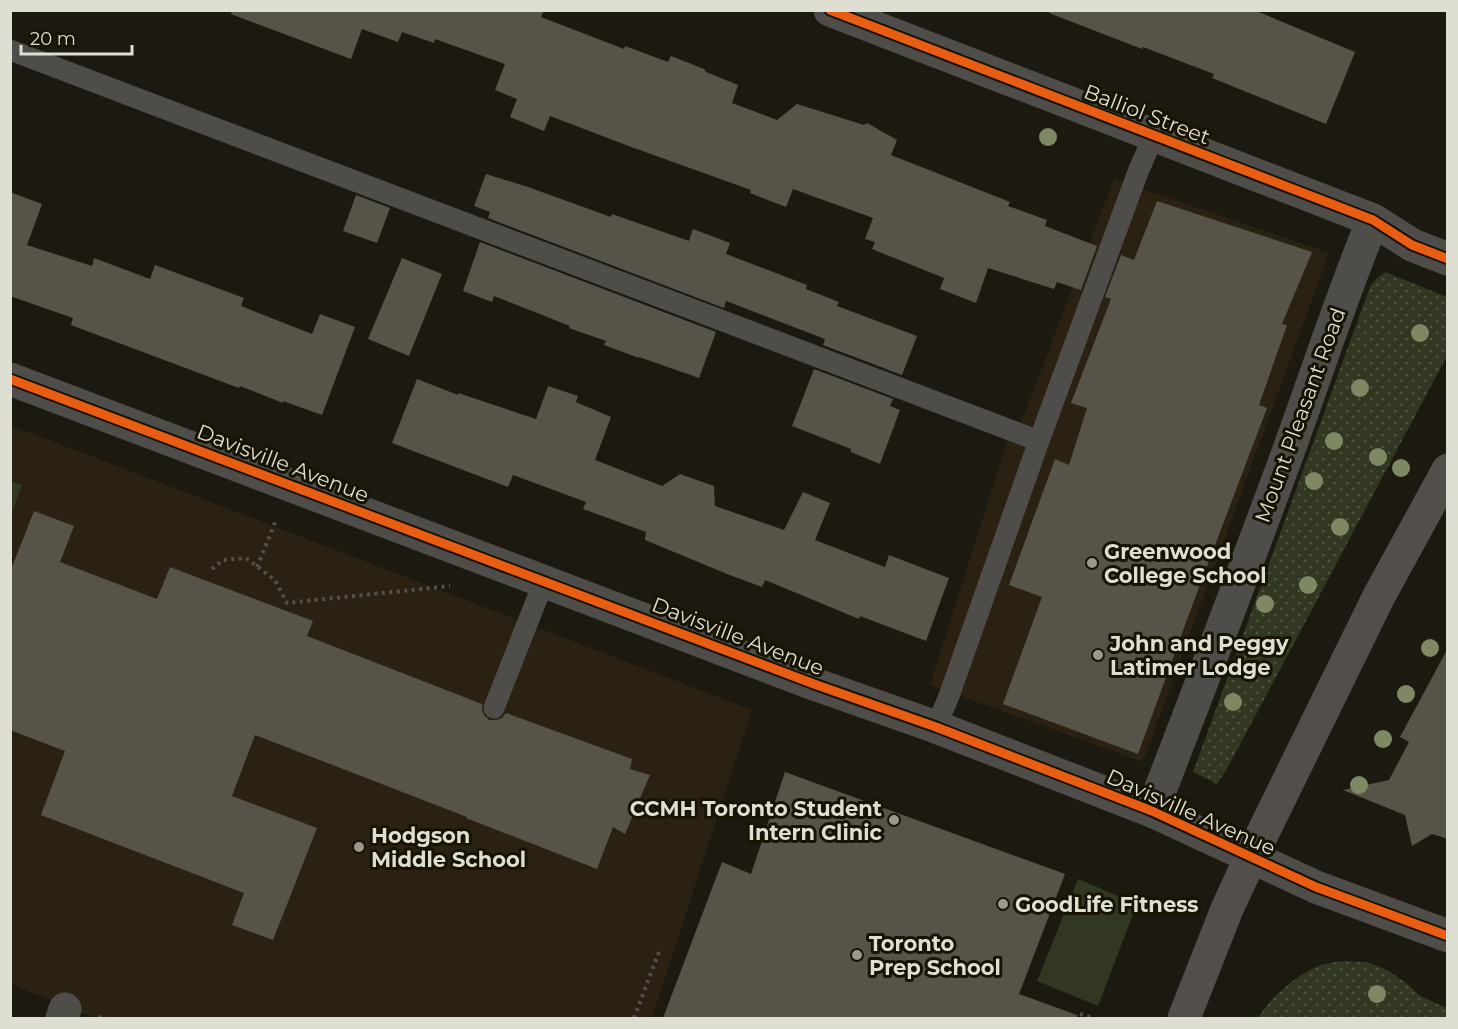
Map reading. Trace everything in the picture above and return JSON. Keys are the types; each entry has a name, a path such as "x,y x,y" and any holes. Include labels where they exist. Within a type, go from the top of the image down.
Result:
{"main road":[{"path":"1184,1018 1227,909 1251,857 1379,596 1448,470"}],"street":[{"name":"Balliol Street","path":"830,10 1373,220 1413,245 1448,259"},
{"name":"Mount Pleasant Road","path":"1152,811 1373,220"},
{"name":"Davisville Avenue","path":"10,379 814,684 936,727 1152,811 1316,886 1448,936"}],"lane":[{"path":"10,50 1039,441"},
{"path":"936,727 1138,172 1154,135"},
{"path":"494,708 544,581"}],"path":[{"path":"257,567 276,520"},
{"path":"212,569 224,560 246,558 275,580 287,603 454,586"},
{"path":"634,1018 660,949"},
{"path":"1080,1014 1092,1018"}],"shaded area":[{"name":"Greenwood College School","path":"1114,179 1329,253 1143,762 930,685 1007,442 1023,418"},
{"name":"Hodgson Middle School","path":"10,425 752,710 652,1018 95,1018 11,984"}],"green space":[{"path":"1385,272 1447,297 1447,356 1217,784 1193,772 1370,287"},
{"path":"11,481 22,485 11,515"},
{"path":"1078,879 1137,904 1098,1006 1037,981"},
{"path":"1343,961 1367,962 1387,970 1420,996 1447,1008 1447,1018 1258,1018 1277,995 1293,981 1322,965"}],"building":[{"path":"232,10 544,10 541,17 624,49 625,46 668,62 671,56 738,85 732,103 777,120 797,104 864,125 867,123 897,140 891,155 1010,202 1008,206 1047,220 1045,226 1097,246 1081,290 1057,282 1054,289 988,268 976,303 940,289 944,278 872,249 875,242 865,239 873,218 793,189 786,207 750,193 751,190 550,116 544,131 510,117 517,99 495,90 505,64 435,39 434,43 402,32 398,42 362,29 351,59 231,14"},
{"path":"1050,10 1254,10 1355,52 1326,124 1212,78 1214,74 1049,13"},
{"path":"486,174 689,241 693,229 730,243 726,254 807,285 806,289 839,302 837,306 917,336 902,375 823,345 825,339 726,301 724,308 488,218 490,212 474,206"},
{"path":"10,192 42,204 27,245 92,266 94,258 150,279 155,265 244,298 241,306 312,334 320,314 355,327 322,415 240,386 239,388 71,325 73,318 10,296"},
{"path":"356,195 390,208 377,243 343,231"},
{"name":"Greenwood College School","path":"1157,201 1312,252 1282,324 1287,325 1259,405 1267,408 1138,754 1003,704 1042,597 1009,585 1055,459 1069,465 1087,408 1071,403 1111,299 1105,297 1121,255 1134,260"},
{"path":"480,242 716,332 699,378 604,345 606,341 494,296 492,302 463,291"},
{"path":"402,258 442,274 409,356 368,339"},
{"path":"814,369 893,399 890,406 900,410 880,464 851,452 851,449 792,426"},
{"path":"417,379 458,395 458,393 536,419 548,386 578,396 576,402 611,417 595,460 662,486 680,474 714,486 715,506 784,530 803,492 830,503 815,540 885,567 889,555 949,578 926,641 860,616 859,619 765,580 762,587 727,574 645,540 646,532 583,509 586,502 513,475 508,487 392,443"},
{"path":"34,511 74,526 60,562 157,599 170,567 313,621 307,636 482,704 484,715 489,720 502,718 506,713 632,759 630,769 650,775 625,834 613,827 597,869 255,735 232,796 317,828 273,940 232,925 244,893 41,815 65,751 10,730 10,572"},
{"path":"1448,648 1448,839 1432,834 1412,846 1405,815 1343,790 1389,780 1409,742 1400,737"},
{"path":"785,772 1065,874 1019,994 1077,1015 1077,1018 663,1018 722,862 751,874"}],"cycle path":[{"path":"830,10 1373,220 1412,245 1448,259"},
{"path":"10,379 814,684 936,727 1152,811 1316,887 1448,936"}],"place":[{"name":"Greenwood College School","path":"1092,563"},
{"name":"John and Peggy Latimer Lodge","path":"1098,655"},
{"name":"CCMH Toronto Student Intern Clinic","path":"894,820"},
{"name":"Hodgson Middle School","path":"359,847"},
{"name":"GoodLife Fitness","path":"1003,904"},
{"name":"Toronto Prep School","path":"857,955"}]}
